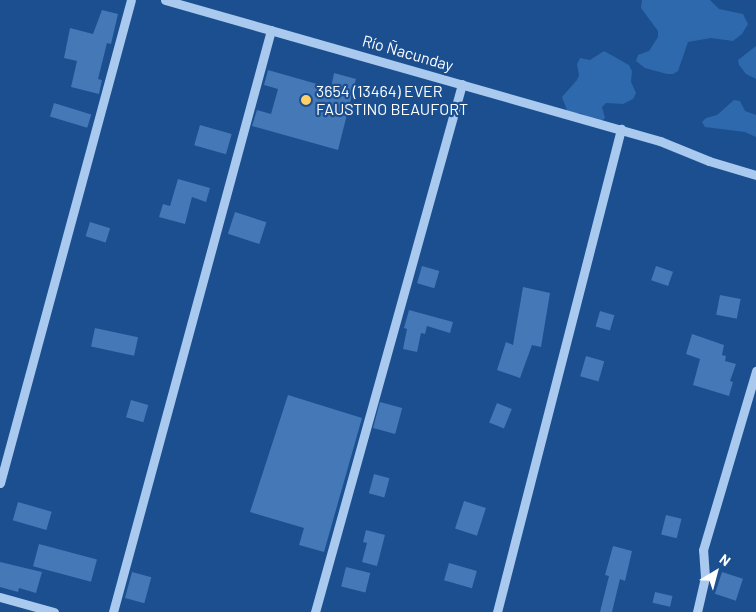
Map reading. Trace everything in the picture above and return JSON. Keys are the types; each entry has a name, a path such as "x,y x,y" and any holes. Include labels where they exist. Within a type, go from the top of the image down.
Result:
{"street":[{"path":"0,483 131,0"},
{"name":"Río Ñacunday","path":"165,0 621,129 660,141 709,161 756,175"},
{"path":"113,612 271,30"},
{"path":"315,612 462,84"},
{"path":"497,612 621,129"},
{"path":"697,612 705,578 703,550 756,371"},
{"path":"0,597 54,612"}],"shaded area":[{"path":"642,0 710,0 719,9 743,14 748,24 742,34 733,41 711,38 688,42 678,71 673,74 667,74 645,68 636,61 638,55 649,51 658,37 658,31 641,8"},
{"path":"756,46 756,79 746,74 739,65 738,60"},
{"path":"604,51 629,65 632,71 631,82 636,93 633,99 623,104 606,103 602,107 605,118 600,122 580,113 568,113 562,97 577,80 579,75 577,64 580,58 590,60"},
{"path":"734,100 740,101 745,111 756,115 756,137 745,132 705,127 702,122 706,118 717,115"}],"building":[{"path":"102,10 118,14 111,44 107,43 98,79 102,80 99,94 71,87 77,61 64,58 70,28 93,34"},
{"name":"3654 (13464) EVER FAUSTINO BEAUFORT","path":"268,70 331,88 334,73 356,79 338,150 252,126 257,110 271,114 278,89 264,85"},
{"path":"54,103 91,114 87,128 50,116"},
{"path":"200,125 232,134 226,154 194,145"},
{"path":"178,179 210,188 206,202 192,197 185,224 159,217 163,204 170,206"},
{"path":"235,212 266,222 259,244 228,234"},
{"path":"90,222 110,228 106,242 86,236"},
{"path":"422,266 439,271 434,288 417,283"},
{"path":"656,266 673,272 668,286 651,280"},
{"path":"523,287 550,293 541,347 532,345 520,378 497,370 506,342 513,345"},
{"path":"720,295 741,299 737,319 716,315"},
{"path":"409,310 453,322 450,333 427,326 425,334 421,333 417,352 403,349 407,329 404,328"},
{"path":"600,311 614,315 610,331 596,326"},
{"path":"95,328 138,337 134,356 91,347"},
{"path":"692,334 724,345 722,355 726,356 725,361 736,364 730,381 733,382 729,396 693,385 700,359 686,354"},
{"path":"586,356 604,361 598,381 580,376"},
{"path":"288,395 362,418 324,552 299,545 304,528 250,512"},
{"path":"131,400 148,405 143,422 126,417"},
{"path":"380,402 402,408 395,434 373,428"},
{"path":"497,403 512,409 504,428 489,422"},
{"path":"374,474 389,478 384,497 369,493"},
{"path":"464,501 486,508 477,536 455,529"},
{"path":"18,502 52,512 46,530 13,520"},
{"path":"666,515 682,519 677,538 661,534"},
{"path":"366,530 385,535 377,566 362,562 367,543 363,542"},
{"path":"39,544 97,560 91,582 33,566"},
{"path":"613,546 632,551 625,581 620,579 612,612 600,612 609,576 605,575"},
{"path":"0,562 42,572 36,593 19,588 18,592 0,587"},
{"path":"449,563 477,571 472,588 444,580"},
{"path":"346,567 370,573 365,592 341,586"},
{"path":"132,572 151,577 144,603 125,598"},
{"path":"722,572 743,579 736,601 715,594"},
{"path":"655,592 673,596 670,607 653,603"}],"place":[{"name":"3654 (13464) EVER FAUSTINO BEAUFORT","path":"306,100"}]}
